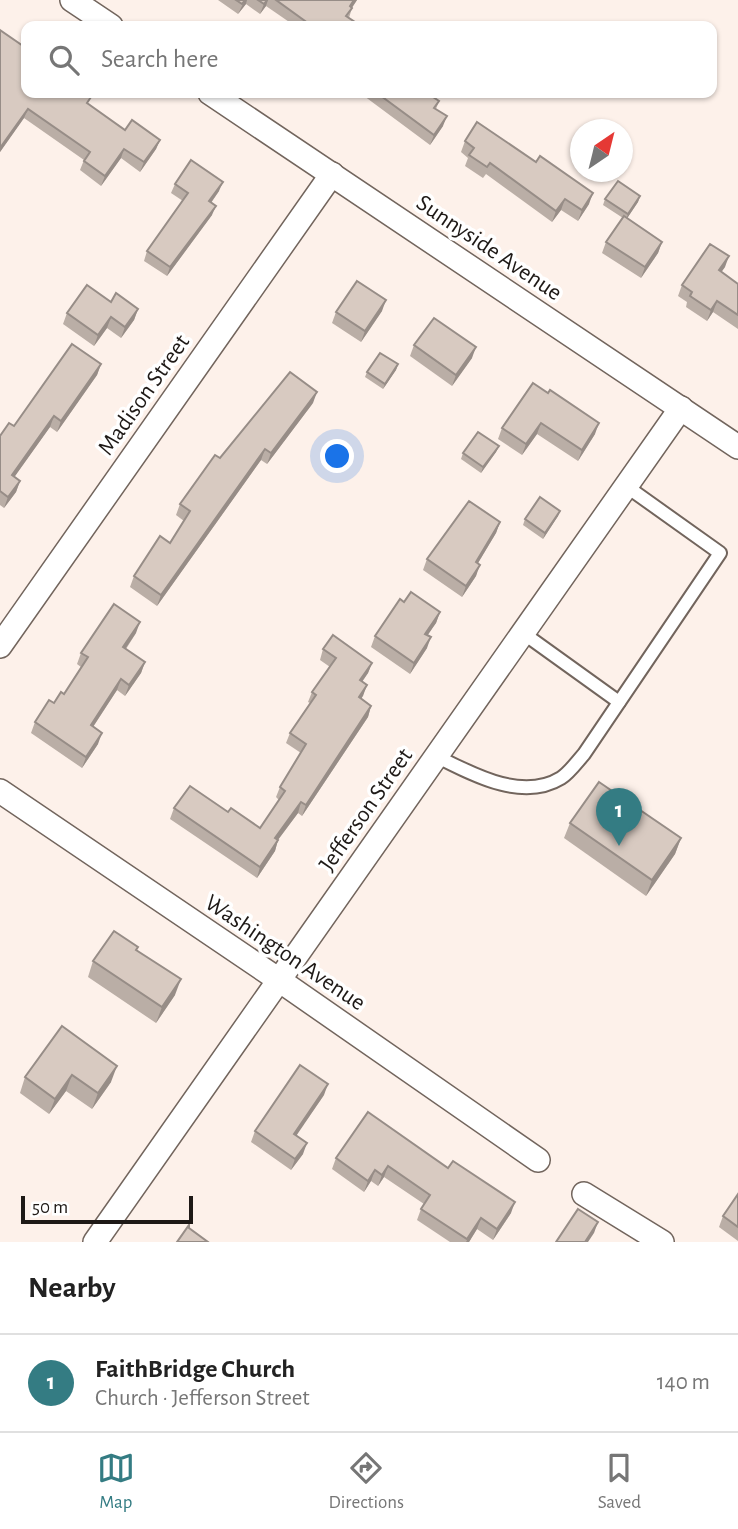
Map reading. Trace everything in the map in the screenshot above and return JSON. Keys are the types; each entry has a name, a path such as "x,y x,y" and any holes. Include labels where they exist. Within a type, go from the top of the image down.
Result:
{"street":[{"path":"72,0 104,21"},
{"name":"Sunnyside Avenue","path":"218,98 738,447"},
{"name":"Madison Street","path":"0,646 332,174"},
{"name":"Jefferson Street","path":"95,1242 681,408"},
{"name":"Washington Avenue","path":"0,791 538,1160"},
{"path":"584,1194 662,1242"}],"lane":[{"path":"436,756 479,778 529,788 561,778 584,754 720,553 626,486"},
{"path":"523,633 619,702"}],"building":[{"path":"276,0 354,0 346,16 354,21 305,21"},
{"path":"0,30 21,45 21,98 90,98 87,103 125,130 132,120 160,140 144,162 124,149 105,176 84,161 90,152 28,109 0,148"},
{"path":"384,98 434,98 439,101 434,108 447,116 434,135"},
{"path":"477,122 536,162 540,156 570,177 570,182 577,182 593,193 582,210 565,199 556,211 490,163 487,167 469,155 474,148 465,141"},
{"path":"191,160 223,182 209,201 216,206 170,267 147,251 188,193 175,184"},
{"path":"617,182 640,196 628,214 605,199"},
{"path":"624,216 662,242 645,267 606,242"},
{"path":"710,244 729,256 719,270 738,284 738,315 717,301 711,310 690,296 692,292 682,285"},
{"path":"357,281 386,300 365,331 336,312"},
{"path":"87,285 111,302 116,293 138,309 125,327 111,317 98,335 67,313"},
{"path":"434,318 476,347 456,375 414,345"},
{"path":"72,344 101,364 61,421 54,416 12,475 20,481 8,497 0,491 0,436 9,423 14,426"},
{"path":"380,353 398,364 385,384 367,372"},
{"path":"290,372 317,392 271,453 265,449 161,595 134,576 160,536 170,543 190,511 180,504 215,455 220,458"},
{"path":"533,383 548,393 550,390 599,423 582,450 541,423 526,444 502,428"},
{"path":"478,432 499,446 483,467 463,453"},
{"path":"540,497 560,511 545,533 525,519"},
{"path":"469,501 500,522 476,562 480,565 466,586 427,559"},
{"path":"411,592 440,612 425,634 431,637 414,663 375,636 400,599 404,602"},
{"path":"114,604 140,622 123,647 145,662 129,685 121,679 91,725 102,733 86,757 35,722 49,700 54,703 61,692 64,694 88,657 81,653"},
{"path":"333,635 372,663 360,680 367,685 359,697 371,706 306,805 301,802 275,838 278,840 260,867 174,808 190,786 228,812 231,808 260,828 285,791 280,787 306,744 290,733 316,695 312,692 336,658 323,649"},
{"path":"599,782 681,838 652,880 570,823"},
{"path":"114,931 138,947 136,950 181,979 162,1007 93,961"},
{"path":"62,1026 117,1066 98,1093 72,1075 55,1099 25,1077"},
{"path":"300,1065 328,1084 294,1134 307,1143 295,1159 255,1131"},
{"path":"368,1112 448,1168 453,1161 515,1202 497,1229 481,1218 467,1239 421,1209 430,1195 388,1166 382,1175 375,1170 368,1181 336,1158"},
{"path":"738,1194 738,1227 723,1216"},
{"path":"578,1209 598,1222 585,1242 556,1242"},
{"path":"189,1225 189,1228 208,1242 177,1242"}],"place":[{"name":"FaithBridge Church","path":"619,846"}]}
